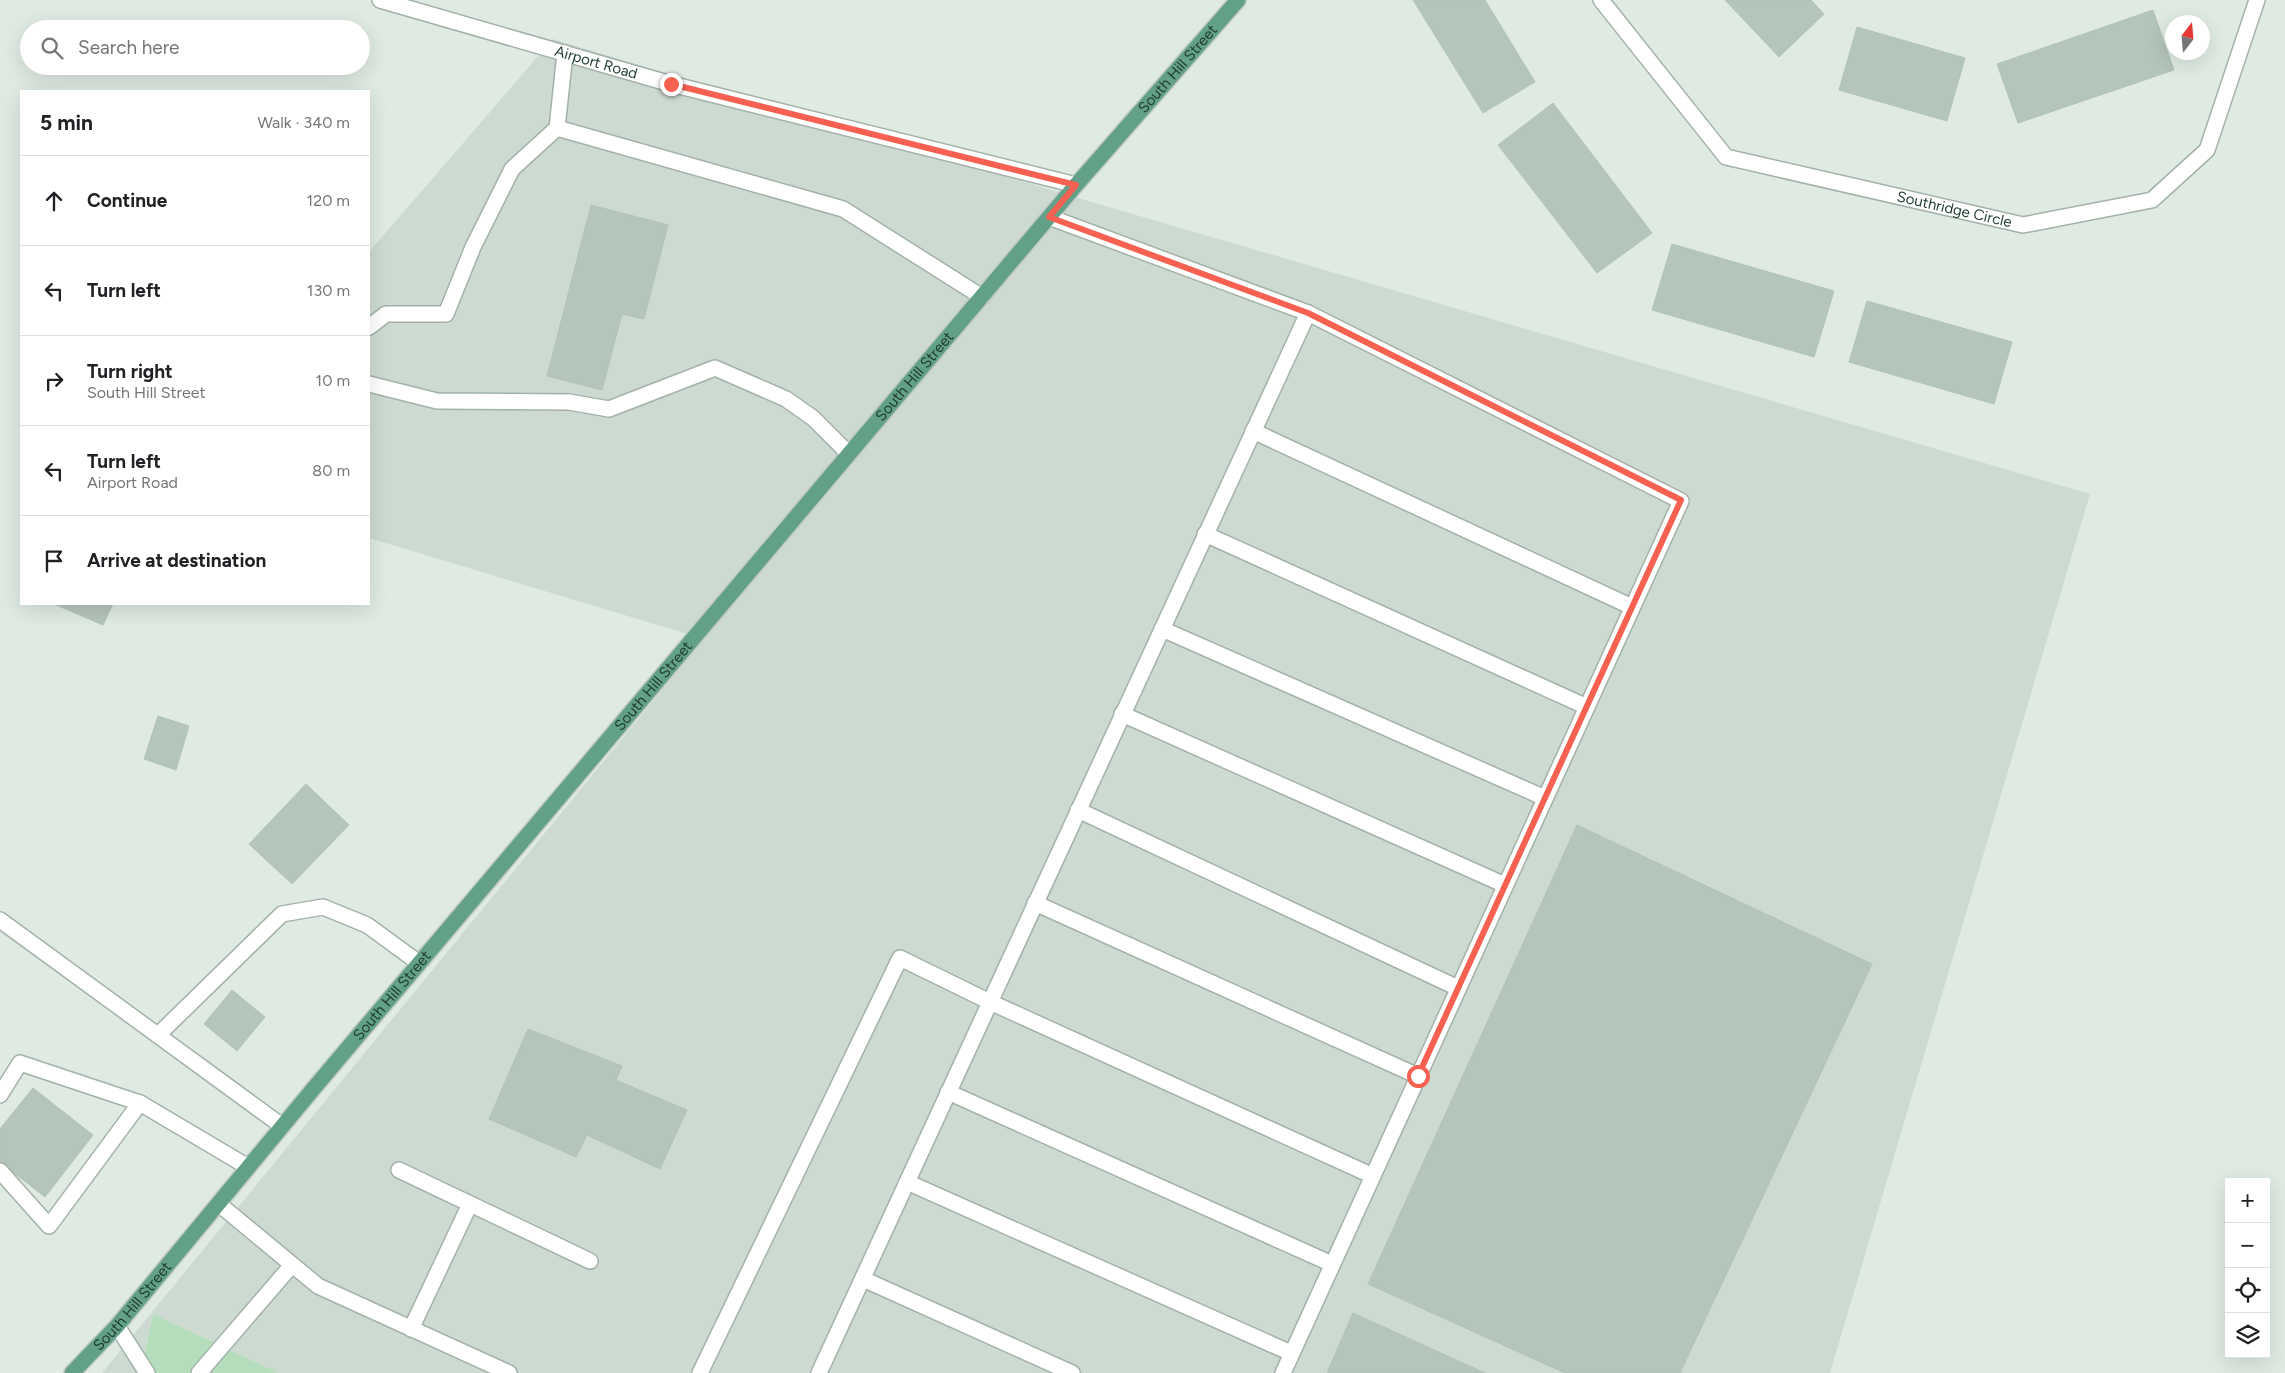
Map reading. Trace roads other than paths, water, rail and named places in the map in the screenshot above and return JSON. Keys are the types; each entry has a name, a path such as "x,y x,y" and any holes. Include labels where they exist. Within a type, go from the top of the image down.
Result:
{"main road":[{"name":"South Hill Street","path":"72,1373 117,1326 419,963 1076,185 1238,0"}],"street":[{"name":"Airport Road","path":"380,0 671,84 1076,185"},
{"name":"Southridge Circle","path":"1601,0 1726,157 2023,225 2152,200 2207,150 2257,0"},
{"path":"370,326 386,314 446,314 473,247 512,169 557,128 566,54"},
{"path":"557,128 843,209 982,297"},
{"path":"1049,217 1308,313 1681,500 1282,1373"},
{"path":"819,1373 1308,313"},
{"path":"370,384 437,401 569,402 609,409 715,368 786,399 813,418 849,454"},
{"path":"1253,432 1632,607"},
{"path":"1205,534 1587,707"},
{"path":"1162,629 1545,798"},
{"path":"1122,714 1505,885"},
{"path":"1078,810 1458,988"},
{"path":"1035,903 1418,1076"},
{"path":"158,1035 282,914 323,907 367,925 419,963"},
{"path":"0,920 282,1126"},
{"path":"700,1373 900,958 990,1002 1373,1176"},
{"path":"0,1096 20,1063 140,1103 248,1167"},
{"path":"948,1092 1332,1264"},
{"path":"0,1171 49,1226 140,1103"},
{"path":"399,1170 590,1261"},
{"path":"907,1182 1292,1353"},
{"path":"219,1204 318,1286 509,1373"},
{"path":"411,1328 470,1204"},
{"path":"199,1373 292,1265"},
{"path":"863,1279 1072,1373"},
{"path":"117,1326 147,1373"}]}
